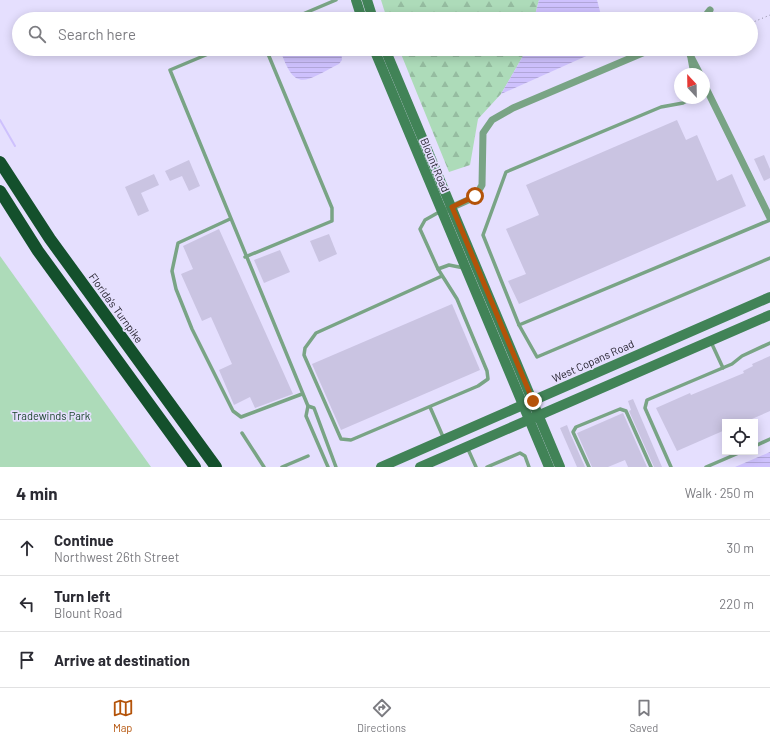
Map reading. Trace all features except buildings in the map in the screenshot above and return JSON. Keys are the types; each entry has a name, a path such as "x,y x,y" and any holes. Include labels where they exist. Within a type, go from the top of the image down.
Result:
{"highway":[{"name":"Florida's Turnpike","path":"0,162 50,239 216,467"},
{"path":"0,191 38,251 195,467"}],"street":[{"path":"356,0 360,12"},
{"path":"367,0 371,12"},
{"name":"Blount Road","path":"377,56 523,406 534,417 560,467"},
{"name":"Blount Road","path":"388,56 533,401 534,417 549,467"},
{"path":"442,211 475,196 482,185 484,133 492,120 513,108 636,56"},
{"path":"691,56 693,68"},
{"path":"691,56 697,68"},
{"path":"710,98 770,219"},
{"name":"West Copans Road","path":"381,467 770,297"},
{"path":"420,467 770,315"},
{"path":"394,467 404,457"}],"lane":[{"path":"308,12 336,0"},
{"path":"203,56 170,70 245,257 308,406 306,416 328,467"},
{"path":"245,257 332,222 332,208 269,56"},
{"path":"679,104 661,108 506,172 482,235 519,325 537,357 770,258"},
{"path":"442,211 425,220 420,229 438,269 457,299 487,371 488,379 430,407 351,440 341,439 304,355 305,348 316,333 442,276"},
{"path":"230,219 178,243 172,271 176,289 192,329 233,411 241,417 302,394"},
{"path":"519,325 770,219"},
{"path":"438,269 450,265 466,269"},
{"path":"710,341 723,368"},
{"path":"671,467 645,408 647,400 732,364 742,356 770,343"},
{"path":"308,406 314,408 336,467"},
{"path":"430,407 445,440"},
{"path":"589,467 574,432 576,427 620,409 626,411 651,467"},
{"path":"242,433 264,467"},
{"path":"758,445 770,439"},
{"path":"467,446 474,467"},
{"path":"487,467 520,453 525,456 529,467"},
{"path":"706,467 734,455"},
{"path":"282,467 308,456"}],"path":[{"path":"758,20 770,15"}],"green space":[{"path":"381,0 539,0 536,12 385,12"},
{"path":"402,56 523,56 501,94 478,119 470,165 449,172"},
{"name":"Tradewinds Park","path":"0,256 151,467 0,467"}],"shaded area":[{"path":"539,0 597,0 600,12 536,12"},
{"path":"282,56 342,56 342,60 339,64 318,75 302,80 296,78 291,73"},
{"path":"523,56 586,56 501,94"},
{"path":"770,452 770,467 735,467"}],"waterway":[{"path":"0,120 15,146"}],"route":[{"path":"475,196 452,207 533,401"}]}
